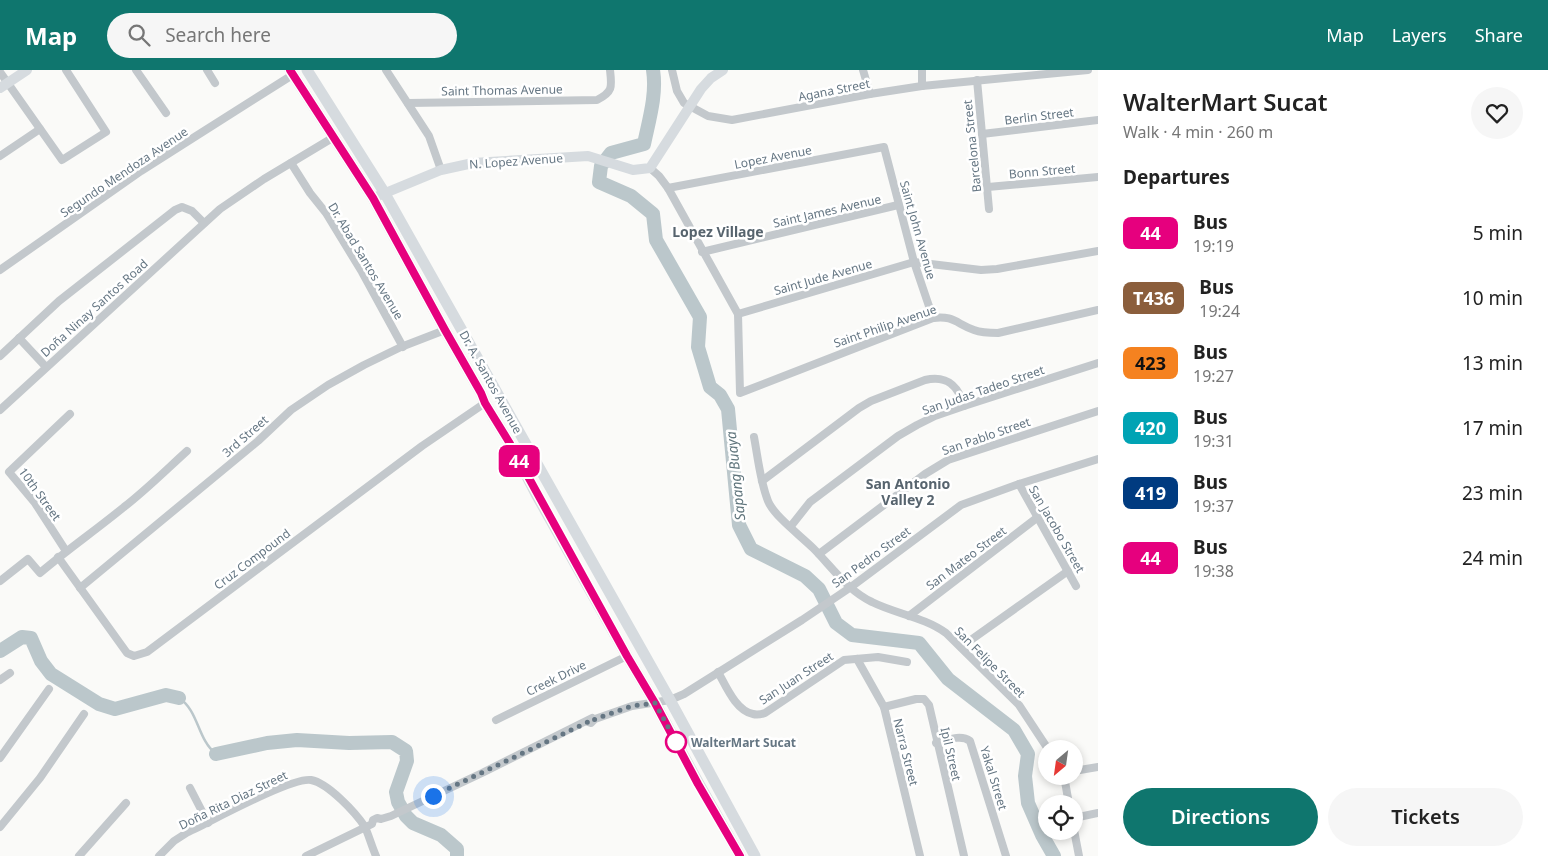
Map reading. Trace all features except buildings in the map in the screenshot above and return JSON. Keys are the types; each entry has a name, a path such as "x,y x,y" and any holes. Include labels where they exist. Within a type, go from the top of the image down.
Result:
{"main road":[{"name":"Dr. A. Santos Avenue","path":"307,70 384,192 756,856"},
{"name":"Dr. A. Santos Avenue","path":"292,72 373,198 627,656 655,703 698,784 740,856"},
{"path":"483,398 494,386"}],"street":[{"path":"4,86 27,70"},
{"path":"0,72 4,86 40,129 62,160 106,132 66,70"},
{"path":"136,70 166,113"},
{"path":"207,70 215,83"},
{"path":"386,70 429,136 442,170"},
{"name":"Saint Thomas Avenue","path":"408,103 597,100 607,95 612,86 610,70"},
{"path":"672,70 677,91 689,107"},
{"path":"724,70 711,78 701,88 648,168 656,180 668,188 738,314"},
{"path":"863,70 870,94"},
{"path":"922,70 922,86"},
{"name":"Agana Street","path":"689,107 708,116 732,120 922,86 1088,70"},
{"name":"Segundo Mendoza Avenue","path":"0,270 141,171 262,95 292,72"},
{"name":"Barcelona Street","path":"977,80 989,209"},
{"name":"Berlin Street","path":"982,134 1098,120"},
{"path":"0,156 40,129"},
{"name":"Doña Ninay Santos Road","path":"0,410 204,223 228,204 334,137"},
{"name":"Lopez Avenue","path":"668,188 884,147"},
{"name":"Saint John Avenue","path":"884,147 898,205 932,318"},
{"name":"N. Lopez Avenue","path":"373,198 442,170 473,163 588,156 634,170 648,168"},
{"name":"Dr. Abad Santos Avenue","path":"291,164 326,213 362,272 403,347"},
{"name":"Bonn Street","path":"988,187 1098,177"},
{"name":"Saint James Avenue","path":"702,252 898,205"},
{"name":"Doña Ninay Santos Road","path":"0,356 59,301 115,255 175,210 182,207 192,211 204,223"},
{"path":"914,262 981,270 998,269 1098,250"},
{"name":"Saint Jude Avenue","path":"738,314 914,262"},
{"name":"Saint Philip Avenue","path":"738,314 740,393 932,318 946,317 973,330 990,333 1098,310"},
{"name":"3rd Street","path":"80,588 258,441 291,410 328,385 403,347 445,330"},
{"path":"19,338 46,367"},
{"name":"San Judas Tadeo Street","path":"791,526 810,502 898,436 936,416 1098,363"},
{"path":"762,481 859,408 871,401 925,380 934,378 945,380 960,392 964,406"},
{"name":"Cruz Compound","path":"58,557 127,653 134,656 147,652 483,398"},
{"name":"San Pablo Street","path":"819,554 926,474 948,460 1098,411"},
{"name":"10th Street","path":"66,551 35,503 9,472 70,414"},
{"name":"San Felipe Street","path":"754,437 762,481 768,500 774,510 850,587 873,603 935,626 961,648 1018,705 1042,740"},
{"path":"0,581 28,560 40,573 58,557 127,505 187,451"},
{"name":"San Pedro Street","path":"306,856 368,826 374,819 391,816 592,720 632,706 670,700 684,694 821,607 961,505 1098,459"},
{"name":"San Jacobo Street","path":"1019,484 1076,586"},
{"name":"San Mateo Street","path":"909,616 1038,517"},
{"path":"961,648 1068,570"},
{"name":"Creek Drive","path":"496,720 627,656"},
{"name":"San Juan Street","path":"718,672 737,702 754,715 765,713 844,660 878,657 907,662"},
{"name":"Narra Street","path":"857,659 884,708 920,856"},
{"path":"0,680 10,673"},
{"path":"0,758 49,689"},
{"name":"Ipil Street","path":"884,708 916,699 924,699 929,705 936,743 964,856"},
{"path":"0,827 40,778 84,714"},
{"name":"Yakal Street","path":"936,743 961,737 970,740 1006,856"},
{"path":"1083,769 1098,766"},
{"name":"Doña Rita Diaz Street","path":"159,856 174,841 208,823 291,783 311,780 321,784 335,794 368,826 376,856"},
{"path":"190,788 208,823"},
{"path":"79,856 126,803"},
{"path":"1083,816 1098,813"},
{"path":"1076,840 1078,856"}],"waterway":[{"name":"Sapang Buaya","path":"653,70 653,98 644,144 611,153 601,166 599,182 631,196 653,214 656,240 700,317 698,347 710,387 720,395 728,409 739,525 751,549 805,576 819,589 836,623 852,635 919,643 948,679 1014,730 1028,754 1025,776 1028,803 1042,835 1054,856"},
{"path":"0,651 22,637 31,638 41,661 51,674 99,704 115,709 166,695 179,698"},
{"path":"179,698 191,710 205,741 216,754"},
{"path":"216,754 267,743 297,740 349,743 392,742 406,751 407,761 396,792 398,802 406,816 413,823 441,835 457,849 457,856"}],"bus line":[{"name":"44","path":"290,70 373,198 485,403 509,442 536,494 740,856"}],"place":[{"name":"WalterMart Sucat","path":"676,742"}],"district":[{"name":"Lopez Village","path":"718,231"},
{"name":"San Antonio Valley 2","path":"908,492"}],"route":[{"path":"433,796 588,722 591,723 595,719 632,706 655,703 679,747 676,742"}]}
